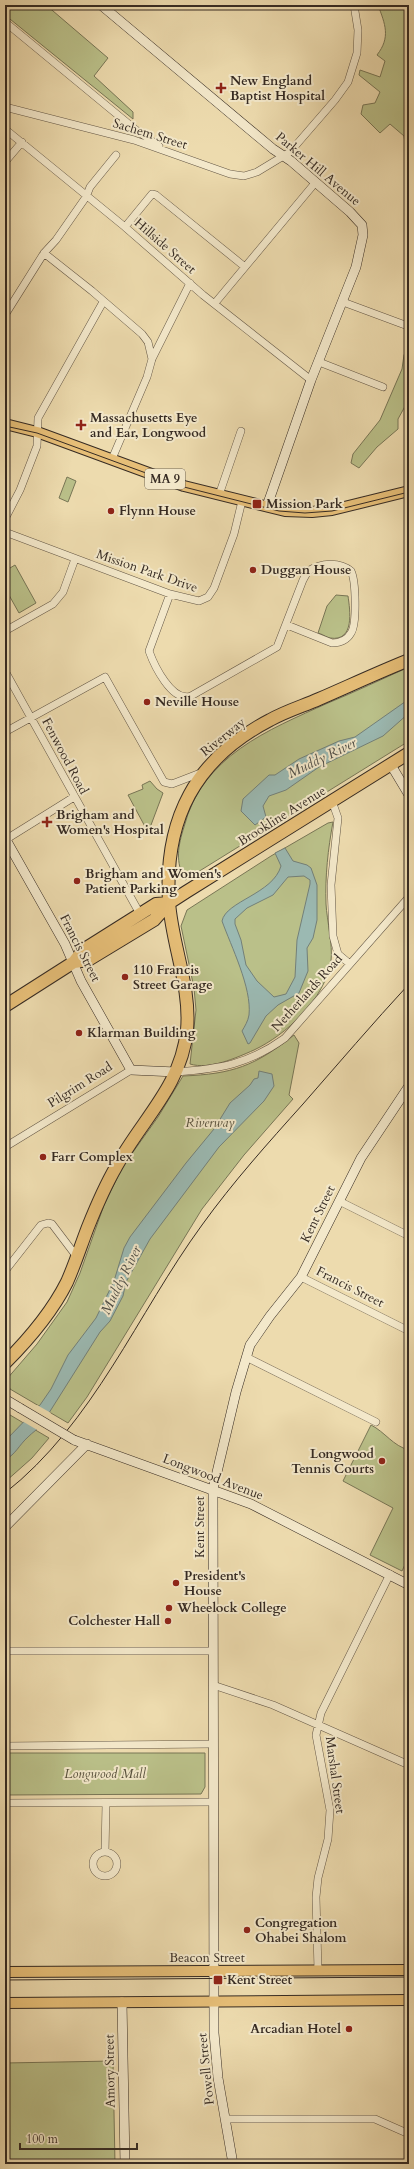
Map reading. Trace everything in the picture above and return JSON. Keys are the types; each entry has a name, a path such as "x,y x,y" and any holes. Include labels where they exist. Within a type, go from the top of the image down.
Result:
{"highway":[{"name":"Riverway","path":"374,674 409,651"},
{"name":"Riverway","path":"5,1363 34,1331 55,1303 67,1282 95,1211 115,1169 134,1137 165,1096 176,1072 185,1041 188,1017 185,989 169,903 169,864 175,828 187,796 204,772 222,752 255,728 277,716 409,660"},
{"name":"Brookline Avenue","path":"74,962 88,960 154,920 169,903 409,753"},
{"name":"Brookline Avenue","path":"5,1006 74,962 82,950 156,904 169,903"}],"main road":[{"name":"MA 9","path":"5,424 37,432 172,482 285,511 318,512 358,505 409,491"},
{"name":"Beacon Street","path":"5,1972 409,1970"},
{"path":"5,2003 409,2000"}],"street":[{"name":"Parker Hill Avenue","path":"101,5 315,182 350,212 362,225 363,235 360,253 343,302 311,380 267,506"},
{"name":"Sachem Street","path":"5,107 165,150 230,174 244,176 257,172 290,152 316,123 348,82 357,54 358,30 354,5"},
{"path":"5,22 136,130 165,150"},
{"name":"Hillside Street","path":"5,129 86,197 125,227 190,283 311,380"},
{"path":"5,162 22,142"},
{"path":"5,315 44,253 56,240 86,197 90,187 116,155"},
{"path":"215,303 315,182"},
{"path":"125,227 146,200 152,194 156,195 245,267"},
{"path":"44,253 148,342 152,359"},
{"path":"112,459 147,377 152,359 190,283"},
{"path":"5,519 25,478 37,446 38,418 103,302"},
{"path":"343,302 405,325"},
{"path":"319,362 383,387"},
{"path":"219,495 241,431"},
{"name":"Mission Park Drive","path":"5,532 195,602 203,600 209,596 234,534 242,500"},
{"path":"5,631 53,604 63,592 75,559"},
{"path":"170,594 149,651 170,690 182,697 191,696 274,650 279,644 301,585 308,571 336,564 342,565 351,571 354,580 354,622 353,630 348,637 339,642 332,643 287,625"},
{"name":"Fenwood Road","path":"5,671 140,914"},
{"path":"5,732 105,677 159,775 168,785 204,772"},
{"path":"391,765 409,795"},
{"path":"5,839 74,797"},
{"path":"332,802 338,818 331,885 333,936 338,954 350,964"},
{"name":"Francis Street","path":"5,839 74,962 83,984 131,1070"},
{"name":"Netherlands Road","path":"176,1072 224,1067 245,1061 266,1051 292,1032 409,897"},
{"name":"Pilgrim Road","path":"5,1147 131,1070 176,1072"},
{"name":"Kent Street","path":"214,1971 213,1489 246,1357 259,1330 301,1277 370,1143 409,1086"},
{"path":"339,1201 409,1236"},
{"path":"5,1271 41,1225 48,1222 52,1224 77,1257"},
{"name":"Francis Street","path":"301,1277 409,1331"},
{"path":"246,1357 376,1422"},
{"name":"Longwood Avenue","path":"5,1399 74,1440 251,1504 409,1585"},
{"path":"5,1527 87,1444"},
{"name":"Marshal Street","path":"318,1970 316,1896 318,1878 328,1839 330,1810 316,1735 318,1724 321,1713 390,1574"},
{"path":"5,1651 213,1651"},
{"path":"213,1685 273,1705 409,1765"},
{"path":"5,1746 213,1744"},
{"path":"5,1803 106,1804 213,1802"},
{"path":"105,1852 106,1804"},
{"name":"Powell Street","path":"214,1971 218,2078 233,2164"},
{"name":"Amory Street","path":"122,2002 125,2164"},
{"path":"225,2119 375,2119 409,2134"}],"green space":[{"path":"5,5 46,5 108,58 94,76 133,112 133,119 5,15"},
{"path":"378,5 409,5 409,147 405,143 404,136 390,124 380,133 361,114 363,105 375,103 380,92 359,75 360,70 380,77 385,61 377,55 384,42 385,36 383,18"},
{"path":"409,345 409,399 398,419 398,429 377,447 359,468 351,463 353,454 380,420 402,369 404,355"},
{"path":"67,477 76,481 68,502 59,498"},
{"path":"15,565 36,603 19,613 5,588 5,571"},
{"path":"336,595 348,596 350,609 349,624 344,635 338,638 330,638 318,633 327,606"},
{"path":"409,667 409,741 185,880 180,867 178,854 184,827 193,802 206,781 222,764 240,748 261,735 305,713"},
{"path":"150,781 163,793 149,834 128,795 143,789 142,785"},
{"path":"333,822 327,863 326,883 331,961 321,989 302,1014 291,1025 279,1035 254,1050 231,1060 214,1064 190,1064 196,1010 194,988 181,926 187,910 271,856 328,823"},
{"name":"Riverway","path":"294,1035 299,1043 289,1095 293,1099 244,1155 202,1209 87,1397 68,1423 10,1389 6,1380 37,1344 67,1302 80,1273 104,1205 123,1166 158,1117 183,1076 216,1073 243,1066 267,1054"},
{"path":"5,1412 49,1438 32,1458 5,1482"},
{"path":"371,1425 398,1445 409,1450 409,1556 402,1571 370,1555 393,1508 343,1481"},
{"name":"Longwood Mall","path":"5,1753 205,1753 205,1787 201,1794 5,1795"},
{"path":"113,2061 115,2164 5,2164 5,2063"}],"water":[{"name":"Muddy River","path":"409,699 409,713 383,736 319,767 286,790 269,796 263,806 266,817 255,825 241,811 243,799 269,775 275,775 299,759 339,741 355,737"},
{"path":"285,848 293,861 307,865 311,868 317,885 317,920 313,938 307,948 308,971 299,993 278,1005 266,1016 248,1044 242,1031 249,1015 247,992 240,967 222,921 225,914 232,908 269,884 276,876 281,866 275,853","holes":["304,876 310,880 297,940 295,977 286,994 274,997 257,981 246,965 235,919 247,908 273,895 288,877"]},
{"name":"Muddy River","path":"259,1071 272,1074 274,1086 264,1101 219,1147 150,1239 126,1282 123,1296 110,1321 100,1332 42,1424 12,1455 5,1460 5,1441 40,1405 51,1389 68,1355 96,1318 114,1281 124,1248 130,1237 186,1163 214,1129 230,1103 250,1085 254,1079 258,1078"}],"pier":[{"path":"37,1405 51,1413 39,1431 22,1421"}],"tram line":[{"path":"5,426 37,433 184,487 279,511 305,513 332,511 409,492"},
{"path":"5,1493 36,1465 64,1434 89,1401 179,1259 226,1193 409,984"},
{"path":"5,1980 409,1977"}],"place":[{"name":"New England Baptist Hospital","path":"221,88"},
{"name":"Massachusetts Eye and Ear, Longwood","path":"81,425"},
{"name":"Mission Park","path":"257,504"},
{"name":"Flynn House","path":"111,511"},
{"name":"Duggan House","path":"253,570"},
{"name":"Neville House","path":"147,702"},
{"name":"Brigham and Women's Hospital","path":"47,822"},
{"name":"Brigham and Women's Patient Parking","path":"77,881"},
{"name":"110 Francis Street Garage","path":"125,977"},
{"name":"Klarman Building","path":"79,1033"},
{"name":"Farr Complex","path":"43,1157"},
{"name":"Longwood Tennis Courts","path":"382,1461"},
{"name":"President's House","path":"176,1583"},
{"name":"Wheelock College","path":"169,1608"},
{"name":"Colchester Hall","path":"168,1621"},
{"name":"Congregation Ohabei Shalom","path":"247,1930"},
{"name":"Kent Street","path":"218,1980"},
{"name":"Arcadian Hotel","path":"349,2029"}]}
